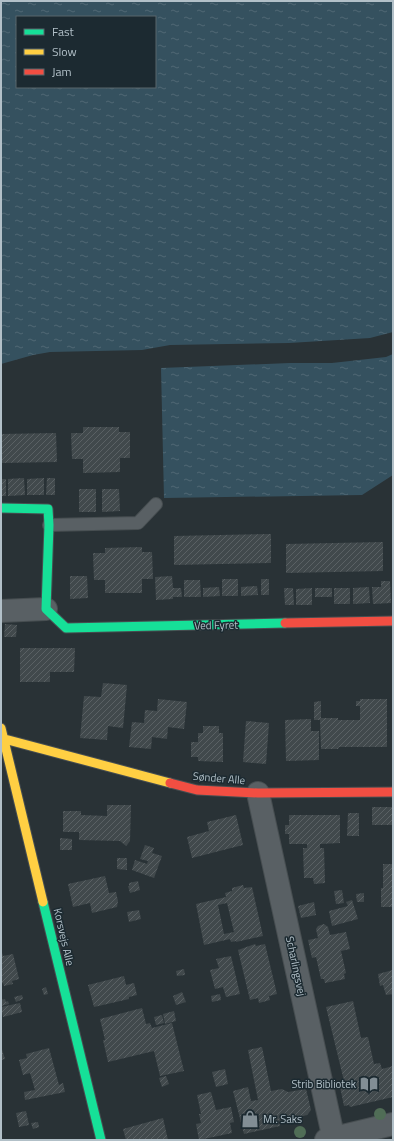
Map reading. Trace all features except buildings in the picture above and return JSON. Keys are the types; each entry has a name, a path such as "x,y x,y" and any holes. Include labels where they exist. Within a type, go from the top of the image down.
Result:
{"street":[{"path":"1,508 48,509 49,525 46,609 1,611"},
{"name":"Ved Fyret","path":"46,609 66,628 393,621"},
{"name":"Korsvejs Alle","path":"1,728 2,739 101,1140"},
{"name":"Sønder Alle","path":"2,739 197,790 258,793 393,792"},
{"name":"Scharlingsvej","path":"258,793 331,1139"},
{"path":"331,1139 393,1124"}],"lane":[{"path":"49,525 138,523 156,504"}],"water":[{"path":"1,1 393,1 393,332 370,338 289,343 170,345 142,350 50,352 1,364"},
{"path":"393,354 393,475 362,495 164,498 161,368 290,363 332,363 386,357"}],"traffic: fast":[{"path":"1,508 48,509 49,525 46,609 66,628 285,623"},
{"path":"43,902 101,1140"}],"traffic: slow":[{"path":"1,728 43,902"},
{"path":"1,738 170,783"}],"traffic: jam":[{"path":"285,623 393,621"},
{"path":"170,783 197,790 258,793 393,792"}],"place":[{"name":"Strib Bibliotek","path":"369,1084"},
{"name":"Mr. Saks","path":"250,1119"}]}
